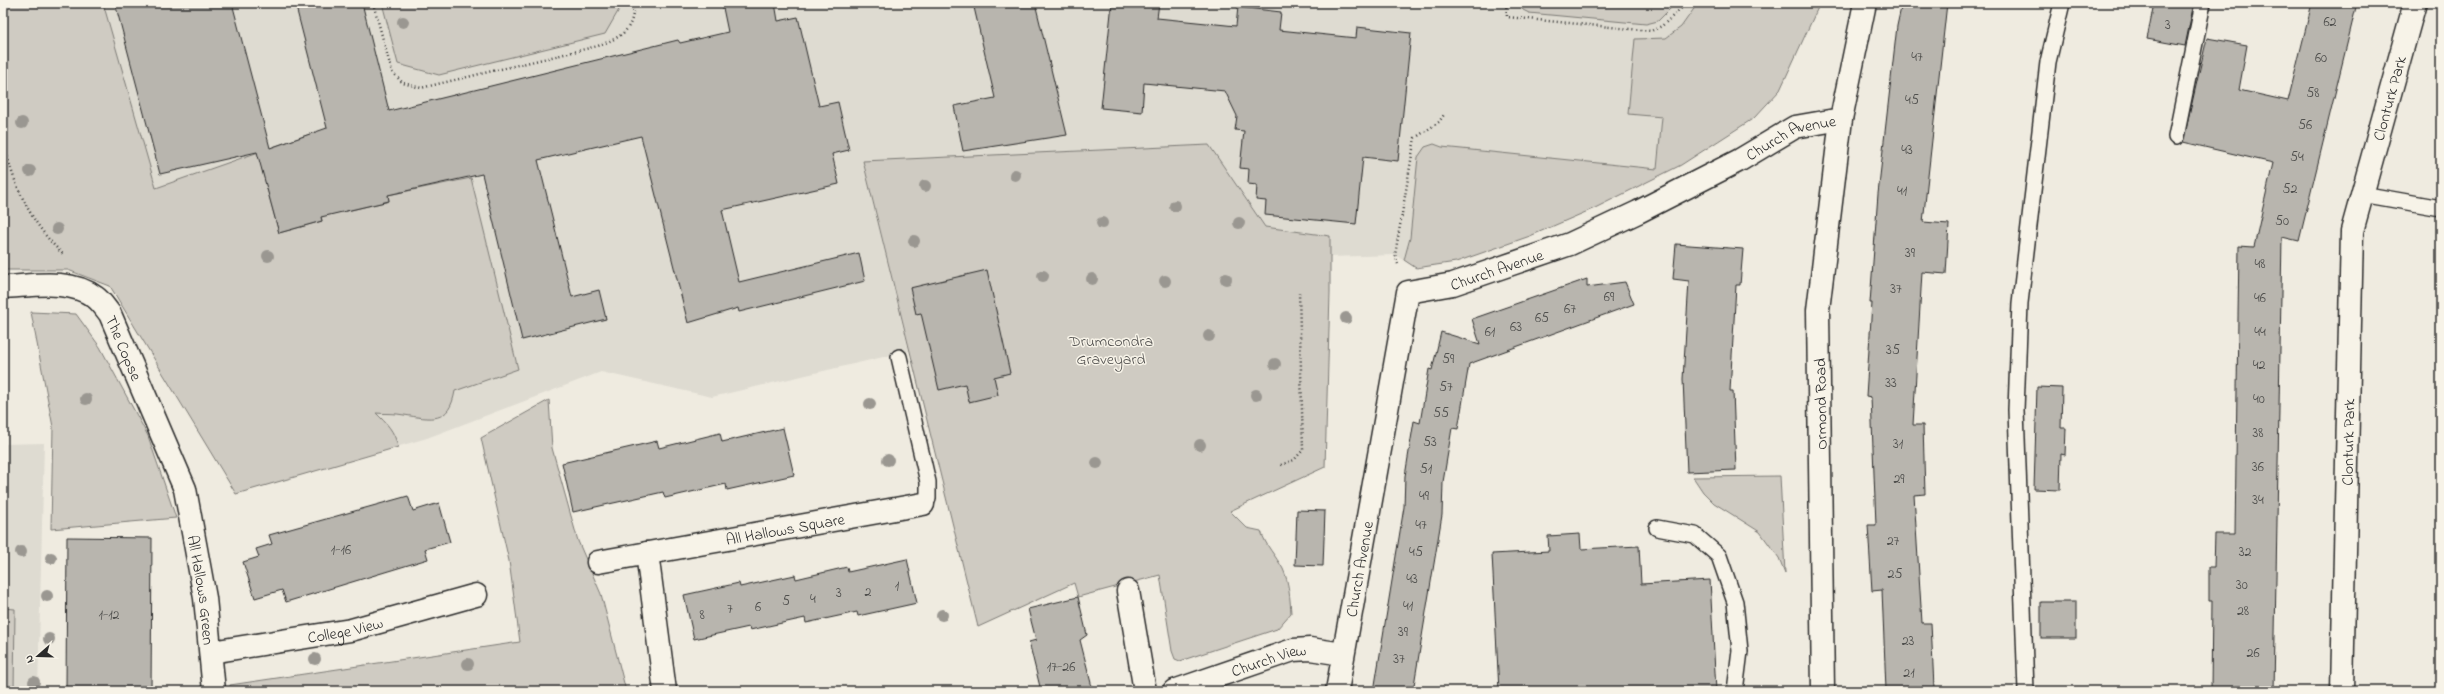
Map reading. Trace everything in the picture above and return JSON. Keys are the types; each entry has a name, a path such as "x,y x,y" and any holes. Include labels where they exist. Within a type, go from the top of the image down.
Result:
{"street":[{"name":"Church Avenue","path":"1337,691 1408,292 1460,282 1570,244 1638,212 1740,160 1795,127 1841,119 1865,3"},
{"name":"Clonturk Park","path":"2342,691 2352,231 2415,3"},
{"name":"Ormond Road","path":"1823,691 1818,310 1841,119"},
{"name":"The Copse","path":"3,287 59,285 81,289 95,297 110,314 185,489"},
{"name":"All Hallows Green","path":"185,489 205,598 214,691"},
{"name":"All Hallows Square","path":"598,562 923,504"},
{"path":"647,553 665,691"},
{"path":"1128,591 1145,691"},
{"name":"College View","path":"211,652 351,630 476,595"},
{"name":"Church View","path":"1174,691 1293,650 1310,649 1343,654"}],"lane":[{"path":"2026,691 2016,410 2020,303 2048,62 2062,3"},
{"path":"2176,137 2203,3"},
{"path":"2362,194 2441,208"},
{"path":"899,357 928,482 928,499 923,504"},
{"path":"1657,528 1695,535 1718,556 1735,602 1740,651 1735,691"}],"path":[{"path":"373,3 392,72 403,83 421,88 598,46 619,38 633,21 634,3"},
{"path":"1506,3 1507,16 1651,31 1662,26 1687,3"},
{"path":"1408,292 1395,255 1414,143 1416,138 1443,119 1445,113"},
{"path":"3,137 17,187 32,215 53,244 72,261 86,279 81,289"},
{"path":"1281,465 1294,460 1303,450 1299,291"}],"shaded area":[{"path":"3,3 1820,3 1780,90 1754,118 1681,165 1595,208 1530,236 1456,262 1416,268 1395,255 1329,257 1330,236 1265,227 1209,145 863,162 909,351 712,397 601,372 427,438 236,494 110,286"},
{"path":"44,443 38,691 3,691 3,444"}],"green space":[{"path":"3,3 103,3 156,188 310,134 313,156 262,169 279,233 322,221 312,181 337,175 347,211 389,201 388,195 471,178 518,369 455,391 448,410 443,415 437,417 423,418 397,414 376,413 387,424 398,447 236,494 110,286 68,270 3,270"},
{"path":"382,3 619,3 620,8 605,34 439,75 398,64"},
{"path":"1519,3 1676,3 1658,21 1646,24 1529,13 1523,10"},
{"path":"1698,3 1820,3 1780,90 1754,118 1681,165 1595,208 1530,236 1456,262 1416,268 1404,260 1410,238 1418,157 1425,147 1434,144 1442,147 1657,169 1662,117 1628,114 1635,39 1666,38 1681,27"},
{"name":"Drumcondra Graveyard","path":"1209,145 1265,227 1330,236 1330,293 1325,467 1230,511 1247,528 1261,531 1265,541 1283,569 1287,579 1291,613 1277,629 1180,661 1175,659 1172,651 1160,575 1078,597 1074,583 978,627 863,161"},
{"path":"31,312 76,314 100,347 148,436 176,518 51,529 53,427"},
{"path":"549,400 552,448 578,541 601,594 626,691 231,691 230,685 520,642 509,561 481,438"},
{"path":"1780,476 1785,573 1779,558 1760,532 1714,503 1703,492 1693,477"},
{"path":"3,608 15,609 14,691 3,691"}],"building":[{"path":"115,3 232,3 270,148 327,128 295,3 362,3 389,111 678,40 680,43 728,32 722,3 775,3 778,21 798,17 819,106 838,102 849,150 832,154 839,184 722,210 739,282 859,253 865,281 739,312 738,308 688,323 641,136 538,160 572,297 599,290 606,319 522,340 482,174 388,195 389,201 321,217 322,221 279,233 257,152 160,174"},
{"path":"973,3 1035,3 1067,135 963,151 954,106 995,98"},
{"path":"1112,3 1159,3 1157,18 1236,26 1238,7 1281,12 1279,30 1356,38 1357,27 1411,33 1398,161 1363,157 1356,224 1265,215 1266,201 1256,200 1257,185 1248,184 1249,169 1240,168 1244,131 1235,130 1237,116 1225,91 1144,83 1142,112 1101,108"},
{"path":"1902,3 1947,3 1923,222 1949,224 1946,274 1922,272 1913,425 1923,425 1925,494 1914,495 1922,623 1931,623 1934,688 1886,690 1882,590 1872,591 1868,525 1876,525 1871,397 1866,396 1872,303 1870,303 1878,194 1897,26"},
{"path":"2154,3 2194,3 2185,46 2147,39"},
{"path":"2312,3 2357,3 2299,241 2282,237 2274,691 2211,691 2212,601 2209,601 2209,567 2214,567 2215,534 2235,534 2239,246 2254,247 2273,163 2183,142 2207,38 2247,45 2239,90 2288,101"},
{"path":"1676,244 1743,249 1740,285 1736,285 1730,391 1733,391 1736,470 1687,472 1683,379 1689,281 1673,279"},
{"path":"987,270 1010,373 994,377 998,395 969,402 965,384 939,390 921,313 916,314 910,288"},
{"path":"1587,279 1587,287 1625,282 1634,304 1469,364 1458,429 1452,428 1443,482 1442,515 1413,691 1374,691 1404,507 1405,476 1414,421 1420,423 1429,369 1432,370 1441,332 1480,344 1472,319"},
{"path":"2037,387 2062,388 2061,428 2066,428 2065,455 2061,454 2060,490 2034,489"},
{"path":"783,428 794,475 727,490 726,484 665,498 663,492 573,512 562,463 657,441 659,448 720,433 722,442"},
{"path":"408,496 413,511 439,503 450,542 425,549 428,559 286,602 282,590 255,598 243,562 259,557 256,549 272,544 269,535"},
{"path":"1297,510 1325,511 1323,566 1295,565"},
{"path":"1580,534 1581,549 1639,546 1641,584 1710,580 1716,691 1499,691 1492,554 1549,551 1548,536"},
{"path":"67,537 152,538 151,691 66,691"},
{"path":"907,559 917,603 858,616 857,612 806,623 805,618 750,630 749,627 694,639 684,595 739,583 740,587 795,575 796,579 847,567 848,572"},
{"path":"1078,597 1087,635 1080,640 1093,691 1041,691 1029,642 1036,640 1028,609"},
{"path":"2041,602 2076,602 2076,638 2041,638"}]}
